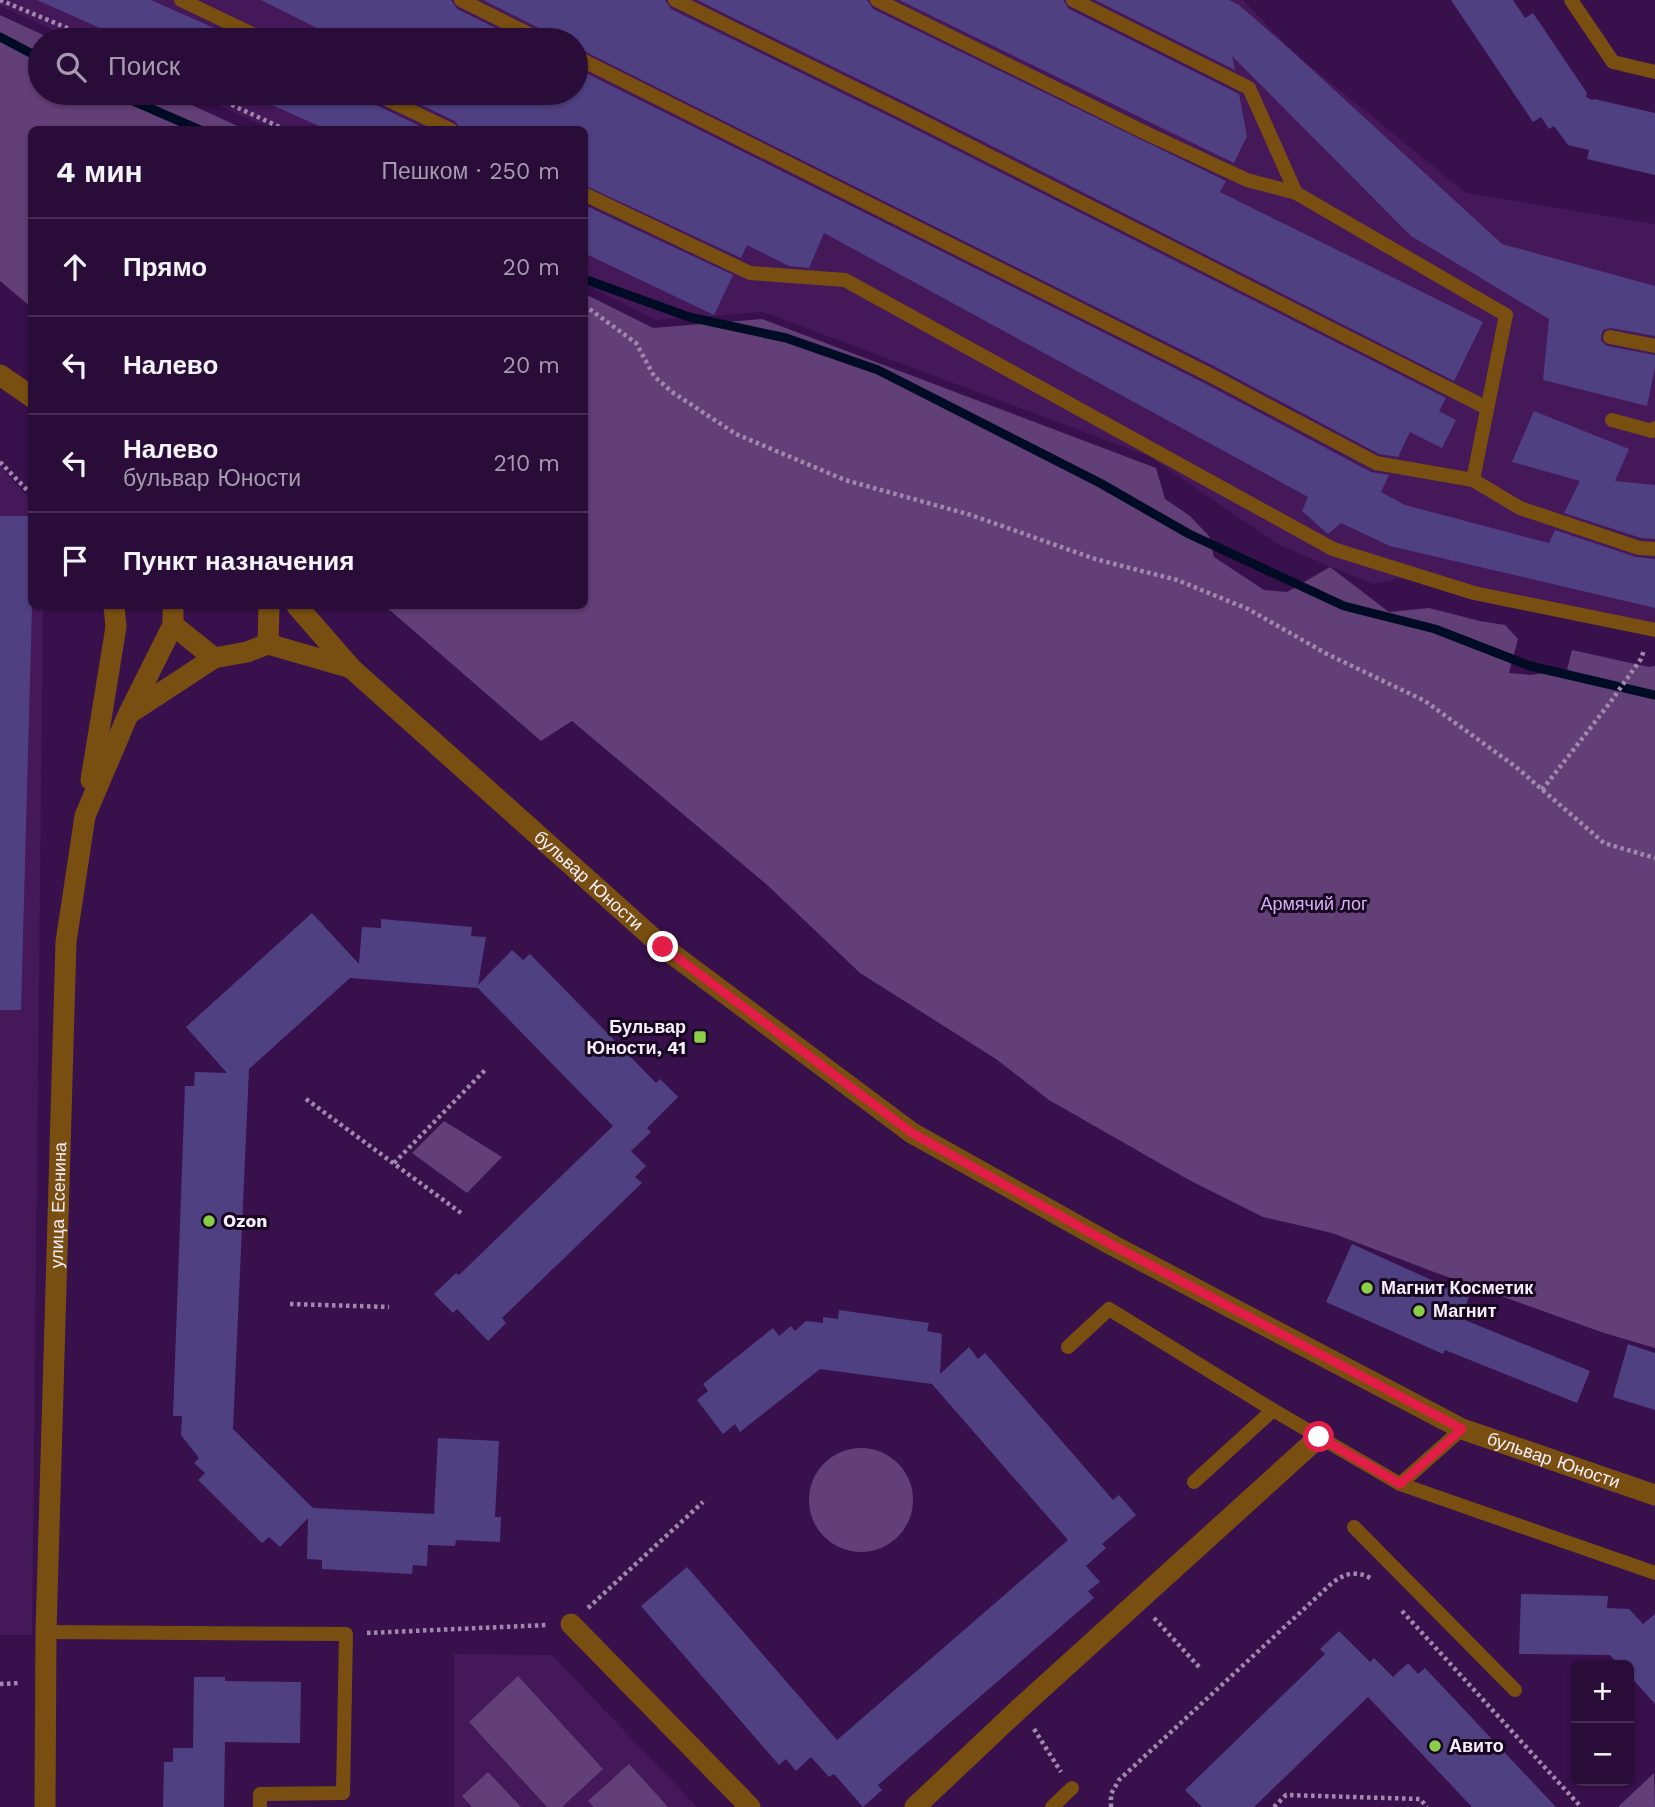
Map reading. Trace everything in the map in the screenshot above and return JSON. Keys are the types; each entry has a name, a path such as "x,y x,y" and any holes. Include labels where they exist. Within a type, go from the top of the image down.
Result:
{"street":[{"path":"0,374 28,394"},
{"path":"85,816 116,627 114,609"},
{"path":"268,644 269,609"},
{"name":"бульвар Юности","path":"300,609 351,668 663,947 912,1133 1114,1246 1462,1429 1655,1495"},
{"path":"173,615 214,658"},
{"name":"улица Есенина","path":"45,1807 46,1632 66,942 85,816 173,615"},
{"path":"128,715 214,658 247,652 268,644 351,668"},
{"path":"915,1807 1319,1437"},
{"path":"571,1624 750,1807"}],"lane":[{"path":"181,0 240,28"},
{"path":"461,0 517,28"},
{"path":"675,0 909,115 1488,408"},
{"path":"877,0 1247,180 1296,193 1506,315 1473,480"},
{"path":"1073,0 1249,88 1296,193"},
{"path":"1571,0 1613,62 1655,72"},
{"path":"588,63 1210,375 1376,463 1473,480 1520,508 1639,548 1655,550"},
{"path":"399,105 443,126"},
{"path":"588,196 750,273 845,280 1333,549 1474,593 1655,630"},
{"path":"1609,338 1655,346"},
{"path":"1612,420 1652,431 1655,428"},
{"path":"1068,1347 1109,1310 1400,1484 1655,1573"},
{"path":"1194,1482 1273,1410"},
{"path":"1400,1484 1462,1429"},
{"path":"1354,1527 1515,1690"},
{"path":"46,1632 346,1634 343,1793 260,1794 260,1807"},
{"path":"1052,1807 1072,1788"}],"path":[{"path":"0,0 67,28"},
{"path":"232,105 277,126"},
{"path":"588,308 636,343 654,376 672,392 736,434 845,480 971,515 1095,559 1177,580 1248,609 1327,654 1425,701 1516,767 1604,843 1655,858"},
{"path":"0,461 28,491"},
{"path":"1542,790 1635,668"},
{"path":"394,1163 486,1069"},
{"path":"306,1099 461,1213"},
{"path":"290,1304 389,1307"},
{"path":"346,1634 571,1624 703,1502"},
{"path":"1111,1807 1111,1794 1119,1780 1332,1583 1341,1576 1353,1573 1366,1575 1375,1581"},
{"path":"1139,1601 1201,1669"},
{"path":"1394,1601 1581,1807"},
{"path":"1020,1708 1072,1788"},
{"path":"1274,1807 1286,1795 1420,1799 1427,1807"}],"shaded area":[{"path":"0,0 1243,0 1293,52 1466,193 1655,224 1655,632 1540,607 1429,572 1373,584 1279,545 1149,456 763,312 656,320 588,286 588,126 265,126 218,105 588,105 588,28 49,28 0,6"},
{"path":"0,466 28,497 28,609 43,609 32,1635 0,1635"},
{"path":"454,1654 552,1655 697,1807 454,1807"}],"green space":[{"path":"0,15 28,28 28,105 192,105 238,126 28,126 28,304 0,281"},
{"name":"Армячий лог","path":"588,296 653,328 762,319 1156,468 1165,499 1190,516 1209,536 1214,557 1264,590 1287,592 1330,567 1389,612 1429,608 1505,625 1518,639 1509,673 1531,675 1567,670 1572,650 1649,667 1655,666 1655,1348 1604,1333 1332,1233 1263,1217 1189,1180 1049,1100 996,1059 860,973 765,883 572,721 541,741 388,609 588,609"},
{"path":"444,1121 502,1157 467,1193 412,1153"},
{"path":"861,1448 881,1452 898,1463 909,1480 913,1500 909,1520 898,1537 881,1548 861,1552 841,1548 824,1537 813,1520 809,1500 813,1480 824,1463 841,1452"},
{"path":"518,1676 603,1769 562,1807 547,1807 469,1722"},
{"path":"629,1764 668,1807 594,1807 588,1801"},
{"path":"488,1772 521,1807 472,1807 462,1796"},
{"path":"1654,1773 1655,1807 1618,1807"}],"building":[{"path":"37,0 151,0 214,28 100,28"},
{"path":"261,0 451,0 457,9 496,28 317,28"},
{"path":"483,0 665,0 671,9 905,124 1446,398 1439,411 1456,420 1442,448 1410,432 1398,457 1379,454 1214,366 588,53 588,28 539,28"},
{"path":"697,0 867,0 873,9 1226,181 1220,192 1483,322 1454,381 913,106"},
{"path":"899,0 1063,0 1069,9 1239,94 1247,136 1234,163"},
{"path":"1095,0 1229,0 1239,5 1502,244 1655,286 1655,336 1611,328 1603,330 1601,336 1601,341 1607,346 1655,355 1647,406 1543,380 1549,319 1411,236 1232,56 1235,70"},
{"path":"1451,0 1513,0 1525,18 1533,13 1587,93 1586,97 1655,113 1655,175 1587,159 1589,150 1568,145 1554,126 1549,129 1541,117 1533,122"},
{"path":"588,74 1206,384 1371,472 1389,475 1381,492 1405,505 1549,543 1555,530 1636,557 1655,559 1655,608 1390,546 1341,523 1328,534 1302,511 1308,497 824,233 809,268 789,266 747,245 741,258 588,187 588,126 458,126 455,121 421,105 588,105"},
{"path":"272,105 376,105 420,126 319,126"},
{"path":"588,207 733,275 714,315 588,255"},
{"path":"1534,411 1629,449 1615,481 1655,485 1655,539 1641,538 1564,513 1580,481 1512,462"},
{"path":"0,516 28,516 28,609 32,609 21,1010 0,1010"},
{"path":"312,913 359,964 362,927 381,928 381,919 472,927 471,936 486,937 478,985 512,950 523,960 530,954 656,1083 660,1079 678,1097 647,1128 651,1132 631,1151 646,1166 635,1177 642,1183 502,1318 506,1323 488,1341 457,1309 453,1313 434,1294 456,1273 459,1275 613,1126 478,988 350,978 249,1069 233,1429 313,1508 434,1514 438,1438 499,1441 495,1517 501,1517 500,1542 456,1540 455,1546 428,1545 427,1566 413,1565 412,1574 322,1569 322,1560 307,1559 308,1518 280,1547 269,1537 262,1543 198,1480 205,1473 194,1463 199,1458 181,1435 182,1416 173,1416 185,1086 194,1086 195,1072 227,1073 186,1027"},
{"path":"1352,1244 1469,1297 1460,1318 1590,1371 1577,1403 1445,1350 1443,1354 1326,1302"},
{"path":"839,1310 929,1323 927,1331 942,1334 940,1374 969,1347 978,1359 985,1353 1113,1500 1119,1495 1136,1515 1102,1544 1106,1548 1086,1566 1100,1582 1088,1591 1094,1598 878,1785 882,1790 863,1807 834,1774 829,1777 811,1757 796,1771 786,1759 779,1765 641,1606 687,1567 837,1740 1068,1540 932,1384 820,1369 740,1432 735,1424 723,1434 697,1400 708,1391 703,1384 773,1328 779,1336 791,1326 795,1331 806,1321 823,1323 823,1317 838,1319"},
{"path":"1628,1344 1655,1353 1655,1410 1613,1397"},
{"path":"1521,1594 1608,1596 1607,1608 1629,1609 1643,1624 1655,1614 1655,1704 1634,1681 1634,1660 1614,1660 1610,1655 1519,1654"},
{"path":"1339,1631 1370,1662 1374,1658 1393,1677 1408,1663 1418,1674 1425,1668 1556,1807 1472,1807 1368,1697 1254,1807 1202,1807 1185,1790 1325,1654 1320,1649"},
{"path":"194,1677 225,1677 225,1681 301,1682 300,1743 225,1742 224,1807 163,1807 164,1762 173,1762 173,1748 193,1748"}],"waterway":[{"path":"0,37 28,52"},
{"path":"143,105 191,126"},
{"path":"588,280 689,317 786,338 878,370 1100,483 1189,534 1344,606 1435,629 1530,666 1655,695"}],"place":[{"name":"Бульвар Юности, 41","path":"700,1037"},
{"name":"Ozon","path":"209,1221"},
{"name":"Магнит Косметик","path":"1367,1288"},
{"name":"Магнит","path":"1419,1311"},
{"name":"Авито","path":"1435,1746"}],"route":[{"path":"663,947 912,1133 1114,1246 1462,1429 1400,1484 1319,1437"}]}
